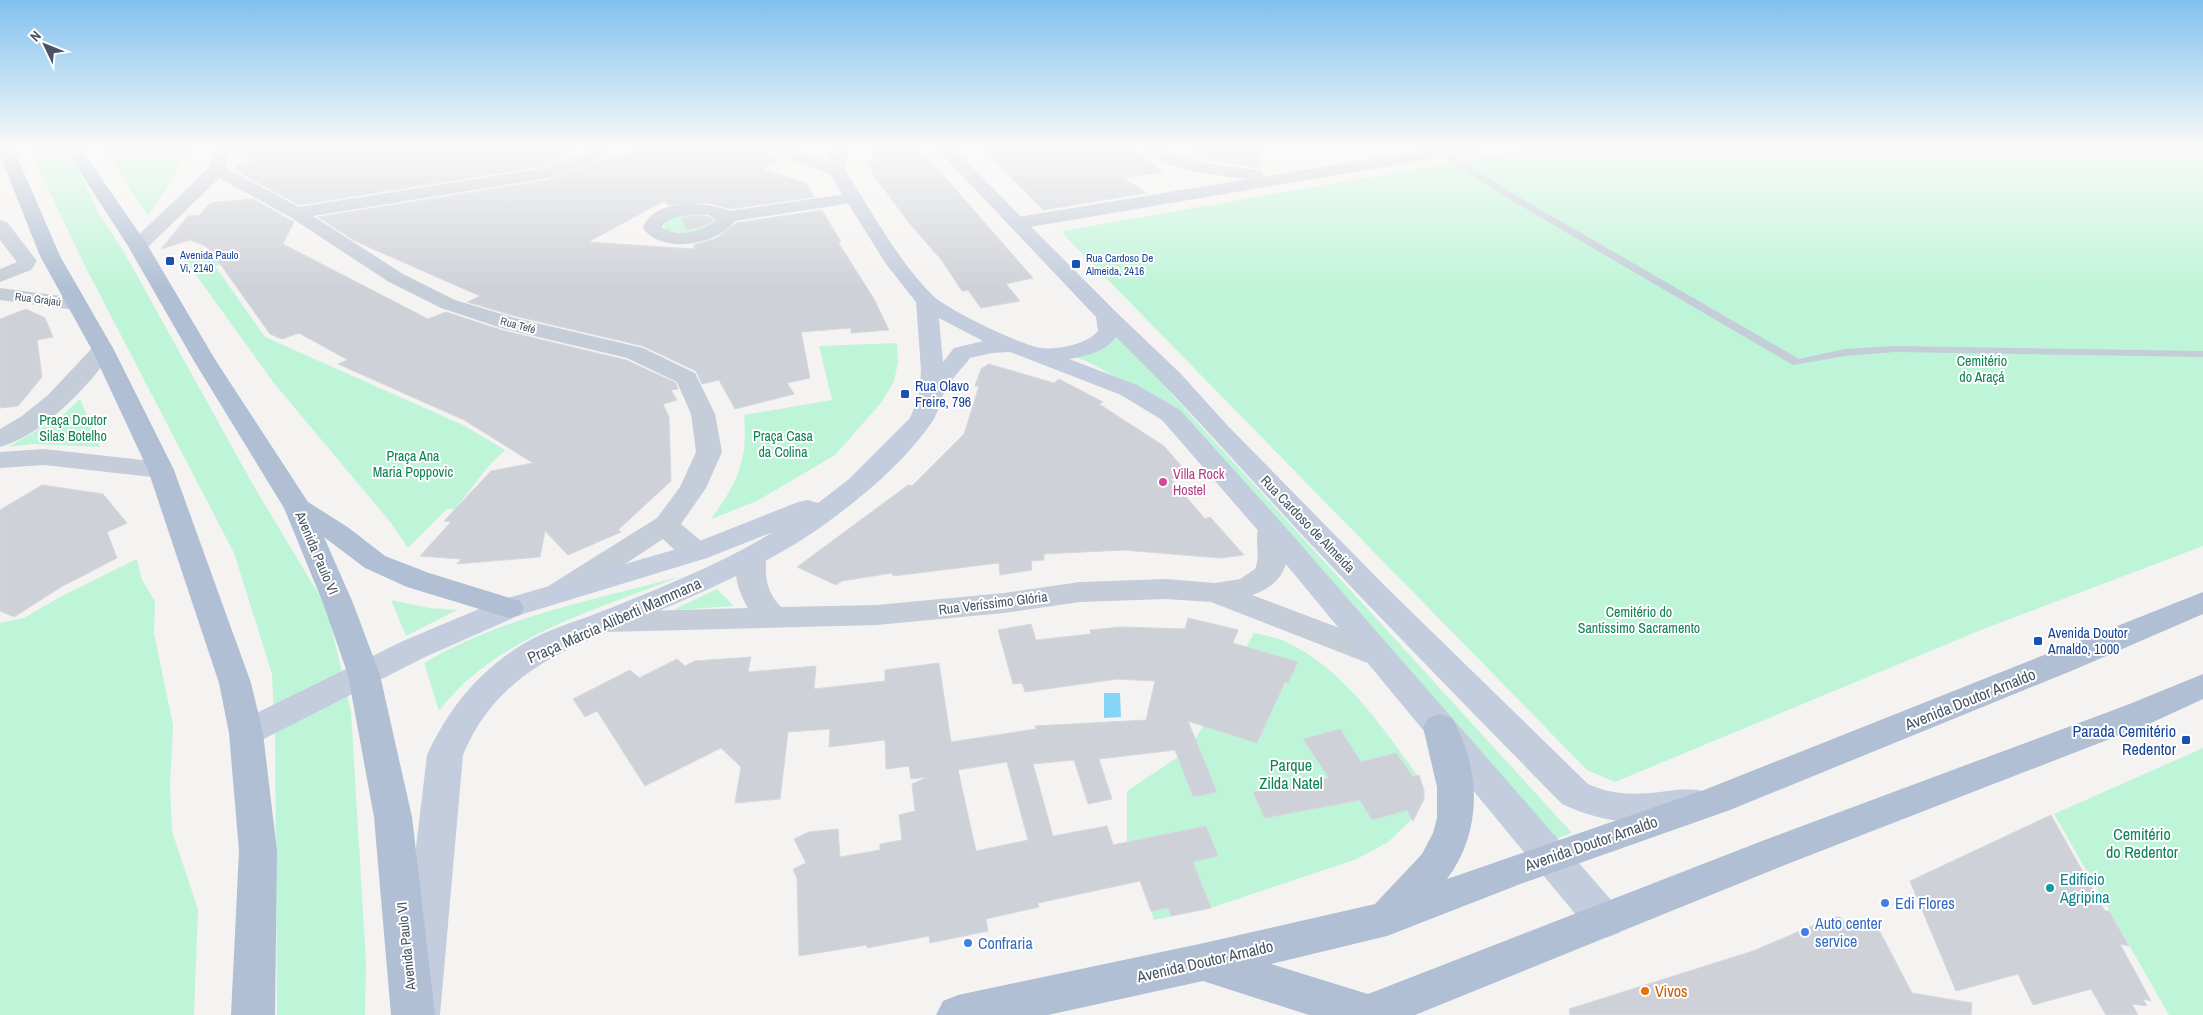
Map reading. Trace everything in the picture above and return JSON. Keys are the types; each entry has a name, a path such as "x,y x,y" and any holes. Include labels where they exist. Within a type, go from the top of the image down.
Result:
{"main road":[{"path":"24,194 50,256 103,350 161,470 235,683 246,734 258,851 253,1015"},
{"name":"Avenida Paulo VI","path":"104,194 138,246 205,361 298,508 338,603 364,675 394,817 413,1015"},
{"path":"851,194 896,264 926,301"},
{"name":"Rua Cardoso de Almeida","path":"990,194 1107,316 1172,378 1375,594 1575,794 1594,804 1609,808 1632,809 1717,800"},
{"name":"Rua Cardoso de Almeida","path":"926,301 978,332 1129,390 1166,411 1271,528 1376,654 1605,921"},
{"name":"Praça Márcia Aliberti Mammana","path":"418,1015 445,755 453,733 489,688 513,666 536,652 752,557 799,528 856,488 913,429 928,408 931,394 930,337 926,301"},
{"path":"1028,351 1081,350 1102,341 1109,331 1107,316"},
{"name":"Praça Márcia Aliberti Mammana","path":"931,394 962,353 992,346 1028,351"},
{"name":"Praça Márcia Aliberti Mammana","path":"246,734 414,649 509,608 697,552 856,488"},
{"path":"298,508 339,534 375,562 418,580 509,608"},
{"name":"Avenida Doutor Arnaldo","path":"958,1015 1204,962 1387,919 1550,857 1717,800 2066,661 2203,602"},
{"path":"1204,962 1368,1015 1776,852 2139,714 2203,686"},
{"path":"1387,919 1446,849 1453,828 1456,791 1452,764 1440,728"}],"street":[{"path":"138,246 192,194"},
{"name":"Rua Tefé","path":"262,194 296,213 396,278 448,304 509,323 635,353 687,378 704,414 709,452 693,488 667,524 561,592"},
{"path":"296,213 413,194"},
{"path":"1018,223 1190,194"},
{"path":"726,217 853,198"},
{"path":"0,226 14,247 27,261 24,266 0,276"},
{"name":"Rua Grajaú","path":"0,294 76,304"},
{"path":"0,439 38,417 57,401 103,350"},
{"path":"0,460 44,457 161,470"},
{"path":"667,524 674,534 697,552"},
{"name":"Rua Veríssimo Glória","path":"606,622 922,612 1115,589 1166,589 1215,593 1243,588 1257,582 1268,574 1274,561 1271,528"},
{"path":"752,557 750,573 752,588 759,603 771,616"},
{"name":"Rua Veríssimo Glória","path":"1215,593 1376,654"}],"lane":[{"path":"1508,194 1797,363 1817,357 1868,350 1951,349 2203,354"}],"green space":[{"path":"51,194 90,194 98,212 124,252 252,483 327,608 351,711 366,962 365,1015 277,1015 275,735 272,674 234,553 86,268"},
{"path":"134,194 162,194 148,216"},
{"name":"Cemitério do Araçá","path":"1271,194 2203,194 2203,546 1981,630 1615,782 1587,770 1063,234 1063,231"},
{"path":"697,213 712,217 715,220 712,225 700,231 685,233 666,230 664,225 667,221 679,216"},
{"name":"Praça Ana Maria Poppovic","path":"208,252 231,260 215,266 265,337 463,425 505,450 488,467 455,509 447,509 408,548 391,523 273,382 181,254"},
{"path":"1113,330 1572,833 1556,839 1171,406 1086,361 1063,352"},
{"name":"Praça Casa da Colina","path":"897,343 898,363 894,381 881,403 835,455 757,501 711,519 728,493 739,470 744,445 744,415 832,400 819,346"},
{"name":"Praça Doutor Silas Botelho","path":"80,399 100,447 33,444 8,447 62,416"},
{"path":"137,559 142,580 155,601 154,633 173,725 170,785 172,831 198,909 194,1015 0,1015 0,623 24,618 60,597"},
{"path":"679,577 581,614 518,645 488,663 462,685 439,711 424,663 484,633 548,611"},
{"path":"717,589 734,606 675,610 677,608"},
{"path":"391,600 429,608 457,610 406,636"},
{"name":"Parque Zilda Natel","path":"1254,633 1280,640 1305,652 1343,682 1375,718 1418,776 1423,787 1423,802 1412,819 1388,842 1357,859 1211,908 1154,920 1127,843 1127,791 1190,749"},
{"name":"Cemitério do Redentor","path":"2203,748 2203,1015 2169,1015 2054,814"}],"water":[{"path":"1104,693 1120,693 1121,717 1104,718"}],"building":[{"path":"279,194 366,194 299,205"},
{"path":"459,194 812,194 814,197 730,209 708,203 669,205 664,201 588,242 695,249 693,245 717,238 736,223 822,210 841,242 838,242 874,299 889,330 851,333 851,328 801,332 810,378 787,383 794,394 735,409 719,380 702,384 696,371 643,346 515,316 467,302 480,296 355,241 318,217"},
{"path":"888,194 960,194 1033,278 1006,284 1020,301 981,308 968,290 962,291 943,262 910,224"},
{"path":"1028,194 1138,194 1043,210"},
{"path":"253,199 294,222 283,244 428,319 446,312 501,330 626,360 676,383 678,389 671,390 677,400 663,404 669,417 671,481 618,530 621,532 568,555 545,531 540,557 457,564 461,559 420,556 451,522 444,521 491,471 533,463 464,420 338,364 348,360 299,333 282,339 270,334 211,251 205,246 190,240 161,249 188,216 200,215 208,205 216,202"},
{"path":"708,217 713,220 704,226 687,230 682,218"},
{"path":"26,309 45,318 53,337 37,340 42,377 18,406 0,408 0,319"},
{"path":"989,364 1054,383 1059,379 1103,402 1099,404 1164,446 1189,475 1171,479 1205,519 1210,517 1244,555 1220,558 1123,550 1044,554 1044,560 1031,561 1032,570 1000,575 999,563 893,576 892,573 842,581 836,585 797,567 908,485 912,486 964,434 979,386 975,386 981,369"},
{"path":"42,485 103,494 127,523 107,532 117,558 61,587 14,617 0,611 0,510"},
{"path":"1188,618 1238,630 1233,643 1298,662 1288,683 1285,682 1257,743 1188,721 1217,792 1193,797 1175,750 1099,759 1112,799 1088,804 1074,760 1033,764 1053,836 1107,826 1113,845 1206,826 1218,856 1193,862 1211,908 1171,916 1168,908 1151,911 1140,881 1038,903 1039,907 986,919 988,931 930,943 929,936 867,948 867,945 799,956 797,878 793,869 806,863 794,839 809,832 838,829 840,857 880,850 880,844 902,840 899,815 915,811 912,784 927,777 911,779 909,766 886,769 885,740 829,747 830,729 788,732 780,799 735,803 741,767 721,748 645,786 597,711 585,717 573,699 630,670 639,678 677,659 685,666 695,661 751,657 748,672 816,666 814,689 885,681 885,670 939,663 951,742 1036,729 1035,726 1146,720 1155,681 1117,679 1025,692 1022,683 1013,684 998,630 1031,624 1036,640 1091,634 1090,630 1121,627 1185,629","holes":["1007,762 1028,840 976,851 958,770"]},
{"path":"1340,729 1361,762 1396,753 1413,777 1419,775 1424,790 1424,799 1413,821 1407,810 1372,820 1360,800 1265,818 1253,792 1329,778 1303,739"},
{"path":"2051,815 2105,911 2109,911 2129,946 2120,944 2151,1001 2143,999 2147,1006 2132,1004 2138,1015 2106,1015 2091,989 2033,1005 2018,974 1956,991 1910,881"},
{"path":"1833,917 1840,917 1846,924 1877,926 1912,993 1972,1003 1971,1015 1570,1015 1569,1009 1753,951"}],"place":[{"name":"Avenida Paulo Vi, 2140","path":"170,261"},
{"name":"Rua Cardoso De Almeida, 2416","path":"1076,264"},
{"name":"Rua Olavo Freire, 796","path":"905,394"},
{"name":"Villa Rock Hostel","path":"1163,482"},
{"name":"Avenida Doutor Arnaldo, 1000","path":"2038,641"},
{"name":"Parada Cemitério Redentor","path":"2186,740"},
{"name":"Edifício Agripina","path":"2050,888"},
{"name":"Edi Flores","path":"1885,903"},
{"name":"Auto center service","path":"1805,932"},
{"name":"Confraria","path":"968,943"},
{"name":"Vivos","path":"1645,991"}],"park label":[{"name":"Cemitério do Santíssimo Sacramento","path":"1639,620"}]}
